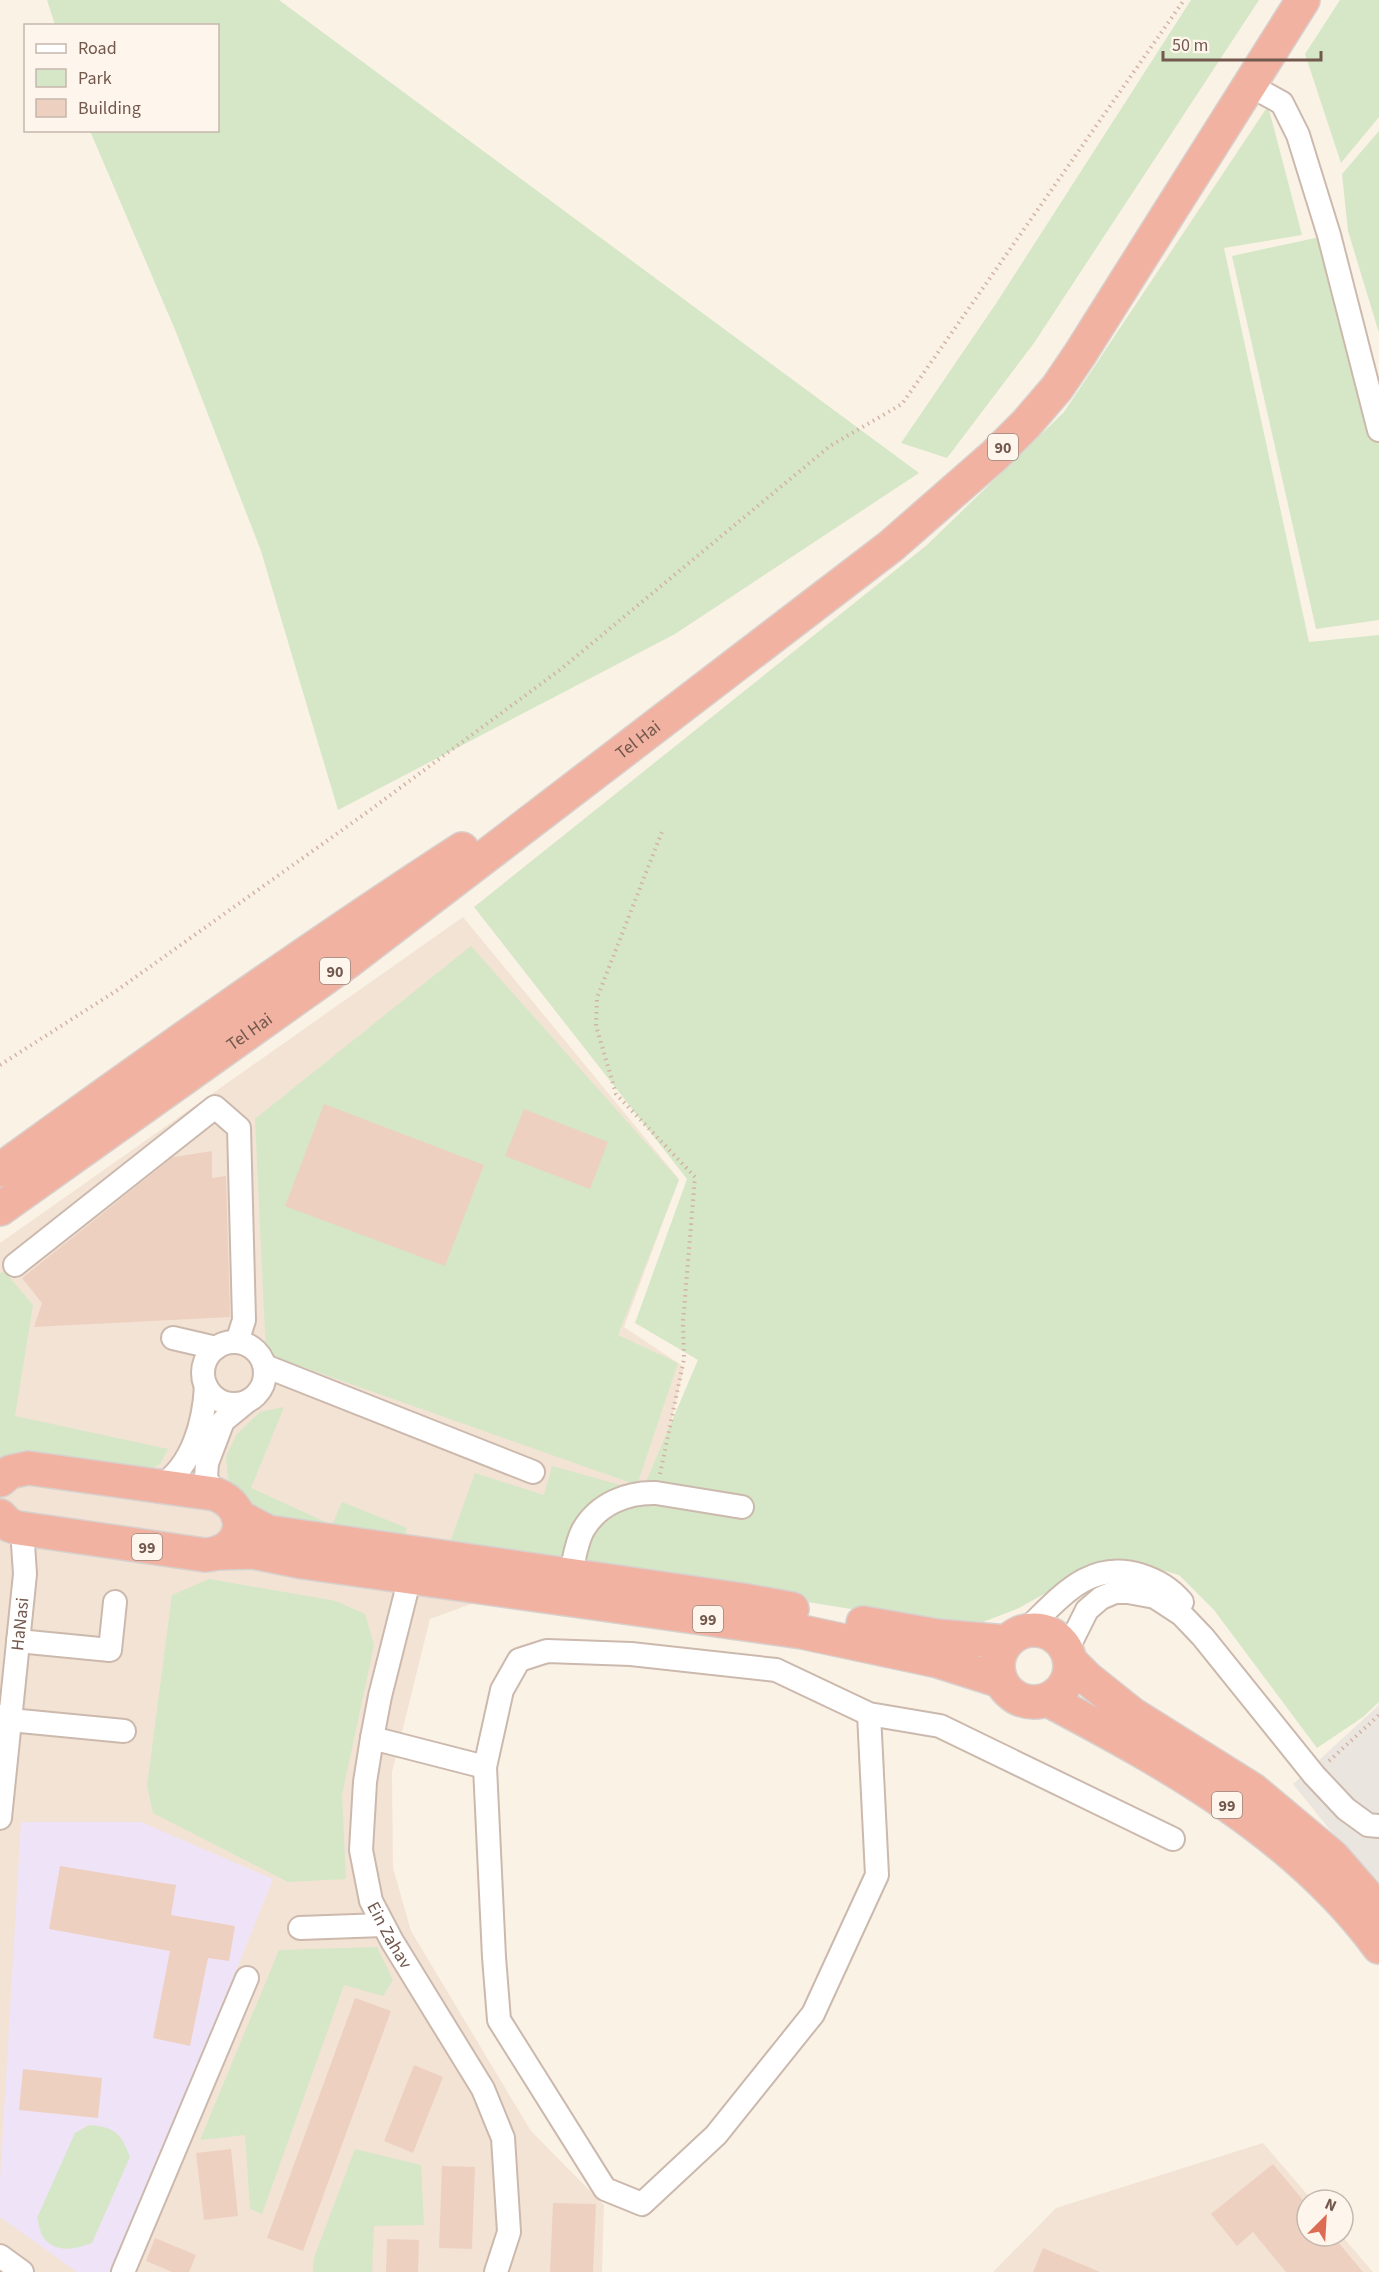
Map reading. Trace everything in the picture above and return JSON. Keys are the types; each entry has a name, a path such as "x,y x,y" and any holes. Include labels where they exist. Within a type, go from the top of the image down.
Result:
{"highway":[{"name":"90","path":"660,721 891,546 995,455 1026,424 1057,388 1251,86 1303,0"},
{"name":"Tel Hai","path":"0,1170 349,922 660,721"},
{"name":"Tel Hai","path":"0,1209 350,960 660,721"},
{"path":"1,1479 19,1468 28,1468 215,1494"},
{"name":"99","path":"215,1494 225,1497 232,1504 238,1516 268,1532 742,1600 937,1636 1016,1636 1038,1630 1050,1633 1060,1640 1069,1656 1088,1678 1132,1714 1253,1790 1287,1817 1333,1857 1379,1910"},
{"path":"219,1553 233,1543 238,1534 238,1516"},
{"name":"99","path":"15,1523 205,1555 254,1552 303,1562 802,1632 938,1661 1001,1681 1007,1690 1026,1701 1048,1700 1102,1729 1247,1818 1289,1851 1327,1887 1379,1947"},
{"path":"1001,1681 998,1661 1016,1636"},
{"path":"1048,1700 1066,1685 1070,1674 1069,1656"}],"street":[{"path":"1251,86 1282,104 1298,135 1329,235 1379,430"},
{"path":"15,1265 214,1107 239,1128 244,1320 226,1345 208,1356 203,1376 212,1395 223,1403 245,1403"},
{"path":"173,1338 253,1348 260,1356 264,1366 265,1377 262,1388 223,1421 207,1463 206,1478 215,1494"},
{"path":"264,1366 533,1472"},
{"path":"161,1486 172,1479 187,1462 205,1408 206,1386"},
{"path":"570,1576 582,1531 593,1517 618,1499 645,1492 656,1492 742,1507"},
{"name":"HaNasi","path":"0,1818 5,1718 18,1641 25,1574 15,1523"},
{"path":"1016,1636 1081,1581 1098,1572 1130,1572 1156,1580 1172,1590 1183,1603 1203,1637"},
{"name":"Ein Zahav","path":"411,1576 380,1696 372,1738 364,1782 361,1850 370,1901 483,2089 503,2138 509,2232 496,2272"},
{"path":"1069,1656 1087,1610 1101,1598 1115,1592 1155,1597 1181,1614 1203,1637 1314,1775 1346,1809 1368,1825 1379,1826"},
{"path":"18,1641 110,1650 115,1602"},
{"path":"869,1714 877,1875 813,2014 716,2135 642,2204 605,2189 499,2020 485,1767 502,1690 519,1660 547,1651 632,1654 776,1670 869,1714 940,1726 1173,1839"},
{"path":"5,1718 124,1731"},
{"path":"372,1738 485,1767"},
{"path":"300,1928 383,1925"},
{"path":"123,2272 246,1978"},
{"path":"0,2256 22,2272"}],"path":[{"path":"0,1065 116,991 375,806 561,669 830,446 902,404 1184,0"},
{"path":"656,1492 684,1359 683,1322 695,1177 616,1094 596,1026 597,998 663,829"},
{"path":"1314,1775 1379,1715"}],"shaded area":[{"path":"463,917 679,1179 624,1327 684,1367 643,1542 430,1619 392,1772 393,1868 411,1931 531,2131 604,2205 602,2272 0,2272 0,1243"},
{"path":"1379,1705 1379,1891 1293,1784"},
{"path":"21,1822 141,1822 273,1879 115,2272 77,2272 0,2217 0,2181"},
{"path":"1263,2143 1302,2188 1295,2188 1295,2248 1352,2248 1373,2272 993,2272 1056,2208"}],"green space":[{"path":"47,0 279,0 919,473 675,634 338,810 261,551 176,332 90,132 219,132 219,24 55,24"},
{"path":"1191,0 1259,0 1034,343 947,458 901,443 997,302"},
{"path":"1340,0 1379,0 1379,117 1341,163 1305,54"},
{"path":"1268,106 1302,235 1224,248 1309,642 1379,635 1379,1702 1363,1717 1317,1748 1214,1610 1179,1575 1151,1567 1105,1560 1019,1608 983,1622 895,1616 449,1545 475,1473 544,1495 552,1466 642,1491 698,1360 635,1323 687,1179 474,907 927,545 1064,412"},
{"path":"1379,131 1379,333 1348,231 1342,174"},
{"path":"1329,235 1379,430 1379,620 1316,629 1232,256"},
{"path":"471,946 679,1180 618,1335 678,1363 637,1485 266,1354 255,1119"},
{"path":"4,1271 33,1305 15,1416 168,1449 160,1464 148,1471 0,1461 0,1274"},
{"path":"284,1407 251,1488 332,1525 342,1502 407,1528 401,1547 286,1521 246,1502 228,1478 226,1457 236,1435 260,1412"},
{"path":"209,1579 336,1601 365,1614 374,1645 342,1795 346,1879 288,1882 153,1813 147,1786 172,1595"},
{"path":"377,1947 393,1980 383,1996 344,1985 262,2214 250,2209 245,2135 200,2140 279,1950"},
{"path":"89,2125 105,2127 116,2133 130,2157 92,2243 73,2248 60,2248 53,2246 43,2237 37,2218 75,2133"},
{"path":"355,2149 421,2165 424,2225 374,2226 372,2272 313,2272 314,2258"}],"building":[{"path":"324,1104 484,1165 445,1266 285,1206"},
{"path":"524,1109 608,1142 590,1189 505,1156"},
{"path":"212,1151 212,1178 226,1176 230,1317 34,1327 42,1303 22,1278 173,1157"},
{"path":"60,1866 176,1885 171,1915 235,1926 229,1961 208,1958 190,2046 153,2038 170,1951 49,1929"},
{"path":"355,1998 391,2011 303,2251 267,2238"},
{"path":"414,2065 443,2077 413,2153 384,2141"},
{"path":"23,2069 102,2078 98,2118 19,2110"},
{"path":"231,2149 238,2216 204,2220 196,2153"},
{"path":"1273,2164 1295,2191 1295,2248 1343,2248 1363,2272 1286,2272 1253,2232 1237,2246 1211,2214"},
{"path":"442,2166 475,2167 472,2249 439,2248"},
{"path":"553,2203 596,2204 593,2272 550,2272"},
{"path":"155,2238 196,2255 189,2272 172,2272 146,2261"},
{"path":"387,2239 419,2240 418,2272 386,2272"},
{"path":"1043,2248 1100,2272 1033,2272"}]}
